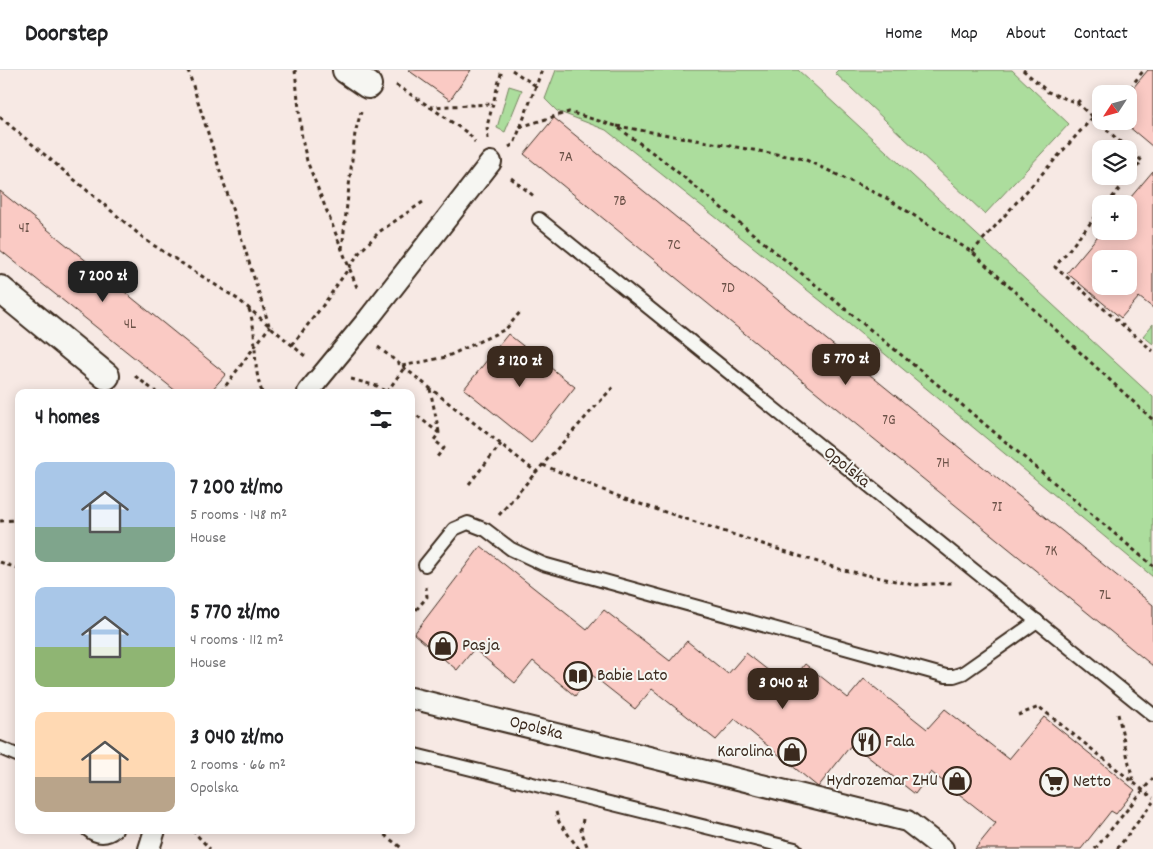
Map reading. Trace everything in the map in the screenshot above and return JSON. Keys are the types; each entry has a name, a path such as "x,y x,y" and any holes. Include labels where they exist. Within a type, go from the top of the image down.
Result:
{"street":[{"path":"346,70 368,85"},
{"path":"311,389 490,162"},
{"path":"0,289 106,376"},
{"name":"Opolska","path":"415,699 907,821 943,849"},
{"path":"150,849 155,834"}],"lane":[{"name":"Opolska","path":"539,219 1153,716"},
{"path":"424,564 454,529 468,523 486,530 510,549 543,564 939,675 954,676 963,673 1036,621"},
{"path":"0,748 15,754"},
{"path":"415,755 794,849"},
{"path":"97,834 107,836 110,834"}],"path":[{"path":"188,70 270,326"},
{"path":"295,70 302,139 307,161 350,269 363,325 403,367 536,472"},
{"path":"486,126 502,70"},
{"path":"512,70 536,86"},
{"path":"514,144 542,70"},
{"path":"1023,70 1048,92 1076,103 1092,116"},
{"path":"1132,85 1144,70"},
{"path":"342,250 355,133 368,85 376,72 469,134"},
{"path":"1076,103 1082,98"},
{"path":"430,107 492,104"},
{"path":"520,127 569,112 616,126 804,159 888,199 972,252 1153,420"},
{"path":"0,117 147,241 249,308 286,340"},
{"path":"972,252 1092,118"},
{"path":"616,126 664,161 943,388 1153,566"},
{"path":"1110,130 1120,140"},
{"path":"1137,156 1142,161 1137,167"},
{"path":"1114,195 1122,185"},
{"path":"292,345 350,269 359,253 379,232 431,198"},
{"path":"1092,221 1055,267 1153,351"},
{"path":"249,308 255,327 255,374 261,389"},
{"path":"388,389 403,367 446,357 506,329 521,311"},
{"path":"223,389 270,326"},
{"path":"324,373 366,382 380,389"},
{"path":"486,530 614,386"},
{"path":"429,388 439,433 434,440 444,448 437,457"},
{"path":"415,414 439,433"},
{"path":"469,484 501,444"},
{"path":"542,465 625,499 840,569 914,585 969,581 980,576"},
{"path":"0,521 15,520"},
{"path":"0,562 15,568"},
{"path":"415,611 427,597 424,564"},
{"path":"1111,682 1133,782"},
{"path":"1018,715 1039,707 1153,800 1117,849"},
{"path":"1096,849 1153,778"},
{"path":"550,789 559,822 580,849"},
{"path":"588,798 581,830 588,849"},
{"path":"196,834 210,849"},
{"path":"383,834 403,849"}],"green space":[{"path":"556,70 798,70 1153,397 1153,577 826,305 606,130 557,111 545,99"},
{"path":"838,70 1012,70 1069,124 985,214 835,73"},
{"path":"509,86 522,90 505,132 497,128"},
{"path":"1153,324 1153,344 1143,336"}],"building":[{"path":"408,70 471,70 450,100"},
{"path":"1148,70 1153,70 1153,147 1133,130 1138,130 1138,85 1136,85"},
{"path":"554,118 1153,605 1153,666 524,154"},
{"path":"1153,171 1153,308 1139,297 1121,318 1093,295 1137,295 1137,250 1092,250 1092,294 1067,273 1094,240 1137,240 1137,195 1133,195"},
{"path":"0,191 226,374 213,389 173,389 0,250"},
{"path":"508,334 575,387 531,443 464,389"},
{"path":"481,546 587,630 604,610 670,661 687,641 728,674 746,653 788,686 805,664 848,698 864,679 927,729 945,709 1009,759 1044,717 1135,790 1116,814 1111,811 1081,849 975,849 996,823 931,772 915,794 852,744 818,787 735,719 716,740 652,689 635,709 592,675 575,696 533,661 515,683 474,649 457,670 415,635"}],"place":[{"name":"Pasja","path":"443,646"},
{"name":"Babie Lato","path":"578,676"},
{"name":"Fala","path":"866,742"},
{"name":"Karolina","path":"792,752"},
{"name":"Hydrozemar ZHU","path":"957,781"},
{"name":"Netto","path":"1054,782"}]}
